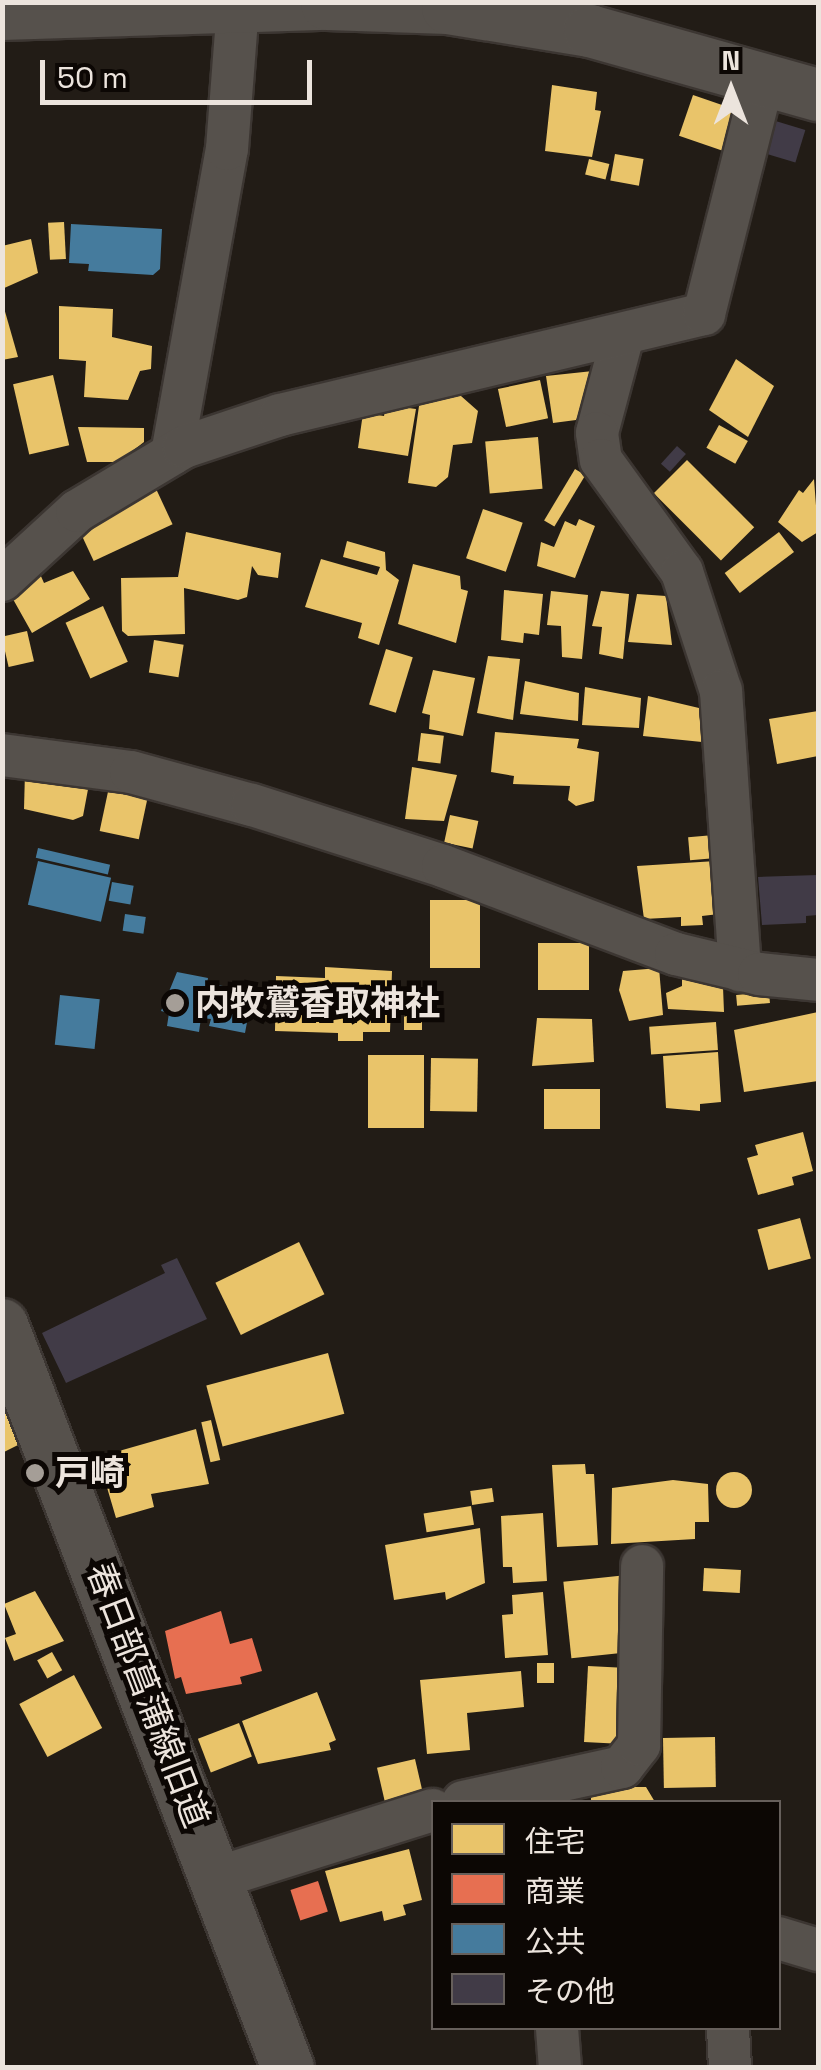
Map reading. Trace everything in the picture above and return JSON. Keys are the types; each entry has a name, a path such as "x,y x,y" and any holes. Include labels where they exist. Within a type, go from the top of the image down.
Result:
{"street":[{"path":"172,454 227,149 238,7"},
{"path":"2,14 238,7 448,8 590,31 818,94"},
{"path":"2,580 77,511 172,454 280,415 704,314 764,77"},
{"path":"623,335 597,432 601,460 682,572 721,691 740,970"},
{"path":"2,755 131,772 252,805 443,866 676,954 740,970 818,980"},
{"name":"春日部菖蒲線旧道","path":"2,1325 14,1385 220,1877 288,2068"},
{"path":"488,1800 622,1767 639,1745 642,1566"},
{"path":"220,1877 431,1811"},
{"path":"781,1939 818,1950"},
{"path":"558,2030 560,2068"},
{"path":"728,2030 730,2068"}],"building: 住宅":[{"path":"552,85 597,92 595,110 601,111 592,157 545,151"},
{"path":"693,95 740,111 726,152 679,136"},
{"path":"615,154 644,159 639,186 610,181"},
{"path":"589,159 609,164 606,180 585,175"},
{"path":"64,222 66,259 50,260 48,223"},
{"path":"31,239 38,273 2,289 2,246"},
{"path":"2,301 18,357 2,360"},
{"path":"59,306 113,309 112,337 152,346 151,369 140,371 128,400 84,397 86,361 59,359"},
{"path":"736,359 774,386 748,437 709,410"},
{"path":"593,371 591,392 576,420 553,423 546,376"},
{"path":"53,375 69,445 29,454 13,384"},
{"path":"540,380 548,418 506,427 498,389"},
{"path":"435,392 461,396 478,411 472,443 453,445 448,477 436,487 408,483 419,406 423,396"},
{"path":"386,405 416,409 408,456 358,448 363,413 384,416"},
{"path":"719,425 748,441 735,464 706,448"},
{"path":"78,427 144,428 144,442 118,462 87,462"},
{"path":"538,437 543,489 490,493 485,442"},
{"path":"687,460 754,527 721,560 654,493"},
{"path":"575,469 585,475 554,527 544,520"},
{"path":"151,478 173,524 94,561 72,515"},
{"path":"814,479 818,532 802,542 778,522 799,490 803,493"},
{"path":"483,509 523,523 506,572 466,558"},
{"path":"579,519 595,526 575,578 537,566 541,542 554,547 565,521 576,526"},
{"path":"186,532 281,553 278,578 258,575 252,566 247,597 238,600 184,588 185,634 128,636 122,631 121,578 178,577"},
{"path":"779,532 794,552 740,593 725,573"},
{"path":"347,541 385,552 386,570 399,580 379,645 358,638 362,623 305,607 321,559 377,575 380,567 343,557"},
{"path":"413,564 460,576 461,589 468,591 456,643 398,624"},
{"path":"73,571 90,599 32,633 9,592 40,574 44,583"},
{"path":"504,590 543,594 539,635 524,633 523,643 501,640"},
{"path":"551,591 588,595 582,659 562,657 561,626 547,625"},
{"path":"601,591 629,594 623,659 599,654 602,627 592,626"},
{"path":"637,594 666,596 672,645 628,642"},
{"path":"103,606 128,662 90,678 66,623"},
{"path":"27,631 34,661 9,667 2,637"},
{"path":"154,640 184,645 178,677 149,673"},
{"path":"386,649 413,657 396,713 369,704"},
{"path":"488,656 520,659 513,720 477,713"},
{"path":"433,670 475,678 463,736 429,729 430,715 422,713"},
{"path":"525,681 579,693 578,721 520,714"},
{"path":"585,687 641,698 639,728 582,725"},
{"path":"648,696 699,708 702,742 643,736"},
{"path":"818,711 818,756 777,764 769,719"},
{"path":"495,732 579,739 577,748 599,752 594,801 576,806 568,800 570,786 513,784 514,776 491,772"},
{"path":"421,733 444,736 440,764 418,761"},
{"path":"412,767 457,775 444,821 405,819"},
{"path":"25,772 89,784 83,816 73,820 24,809"},
{"path":"109,787 148,795 139,839 100,831"},
{"path":"450,815 478,821 473,848 444,842"},
{"path":"714,835 716,858 690,860 688,837"},
{"path":"716,861 719,914 702,916 703,925 681,926 681,917 644,919 637,866"},
{"path":"430,900 480,900 480,968 430,968"},
{"path":"538,943 589,943 589,990 538,990"},
{"path":"325,967 392,971 390,1032 363,1032 363,1041 338,1041 338,1033 275,1031 276,976 325,978"},
{"path":"659,968 663,1015 629,1021 619,990 623,971"},
{"path":"699,978 723,987 724,1012 668,1009 666,993 682,986 682,979"},
{"path":"404,991 422,991 422,1030 404,1030"},
{"path":"769,992 770,1003 737,1006 736,995"},
{"path":"818,1012 818,1081 744,1092 734,1030"},
{"path":"537,1018 592,1019 594,1062 532,1066"},
{"path":"716,1022 718,1050 651,1055 649,1027"},
{"path":"718,1052 721,1102 700,1104 700,1111 666,1108 663,1056"},
{"path":"368,1055 424,1055 424,1128 368,1128"},
{"path":"431,1058 478,1059 477,1112 430,1111"},
{"path":"544,1089 600,1089 600,1129 544,1129"},
{"path":"803,1132 813,1171 792,1177 794,1185 758,1195 747,1158 758,1155 755,1145"},
{"path":"800,1218 811,1259 768,1270 757,1229"},
{"path":"299,1242 324,1294 241,1335 215,1283"},
{"path":"328,1353 344,1414 223,1446 206,1386"},
{"path":"2,1407 22,1443 2,1453"},
{"path":"211,1420 220,1460 210,1462 201,1422"},
{"path":"196,1429 209,1484 151,1494 154,1507 116,1518 98,1457"},
{"path":"585,1464 586,1474 594,1474 598,1545 557,1547 552,1465"},
{"path":"734,1472 747,1477 752,1490 747,1503 734,1508 721,1503 716,1490 721,1477"},
{"path":"673,1480 708,1484 709,1522 695,1522 695,1539 611,1544 612,1488"},
{"path":"492,1488 494,1502 472,1505 470,1491"},
{"path":"471,1506 474,1525 427,1532 424,1514"},
{"path":"543,1513 547,1581 513,1583 512,1567 503,1567 501,1516"},
{"path":"480,1528 485,1583 446,1600 445,1592 394,1600 385,1545"},
{"path":"704,1568 741,1570 740,1593 703,1591"},
{"path":"627,1575 635,1652 571,1658 563,1582"},
{"path":"35,1591 64,1641 14,1661 5,1638 16,1634 4,1604"},
{"path":"543,1592 548,1655 505,1658 502,1615 513,1614 512,1595"},
{"path":"52,1652 62,1670 47,1679 37,1660"},
{"path":"537,1663 554,1663 554,1683 537,1683"},
{"path":"588,1666 632,1668 628,1744 584,1742"},
{"path":"521,1671 524,1707 467,1713 470,1750 427,1754 420,1680"},
{"path":"74,1675 102,1728 47,1757 19,1704"},
{"path":"317,1692 336,1740 329,1743 331,1750 258,1764 242,1721"},
{"path":"239,1723 252,1757 211,1772 198,1739"},
{"path":"715,1737 716,1787 664,1788 663,1738"},
{"path":"415,1759 423,1795 385,1804 377,1768"},
{"path":"606,1787 646,1787 654,1800 591,1800 591,1794 606,1794"},
{"path":"409,1849 422,1900 403,1905 406,1915 384,1921 382,1911 340,1922 325,1871"}],"building: 商業":[{"path":"221,1611 230,1644 252,1638 262,1671 240,1677 242,1684 186,1694 181,1677 175,1679 165,1631"},
{"path":"318,1881 328,1911 300,1920 290,1890"}],"building: 公共":[{"path":"71,224 162,229 160,269 153,275 88,271 89,264 69,263"},
{"path":"38,848 110,865 108,874 36,858"},
{"path":"38,861 111,878 101,922 28,905"},
{"path":"112,882 134,886 130,905 109,901"},
{"path":"125,914 146,917 143,934 123,931"},
{"path":"177,972 208,978 207,984 223,986 221,995 251,1001 245,1033 209,1026 211,1019 201,1018 199,1032 167,1026 169,1013 161,1011"},
{"path":"60,995 100,999 95,1049 55,1045"}],"building: その他":[{"path":"769,119 805,130 795,163 759,152"},
{"path":"677,446 686,454 670,472 661,464"},
{"path":"818,875 818,915 806,916 806,923 762,925 758,877"},
{"path":"177,1258 207,1319 66,1383 42,1333 165,1273 161,1265"}],"place":[{"name":"内牧鷲香取神社","path":"175,1003"},
{"name":"戸崎","path":"35,1473"}]}
